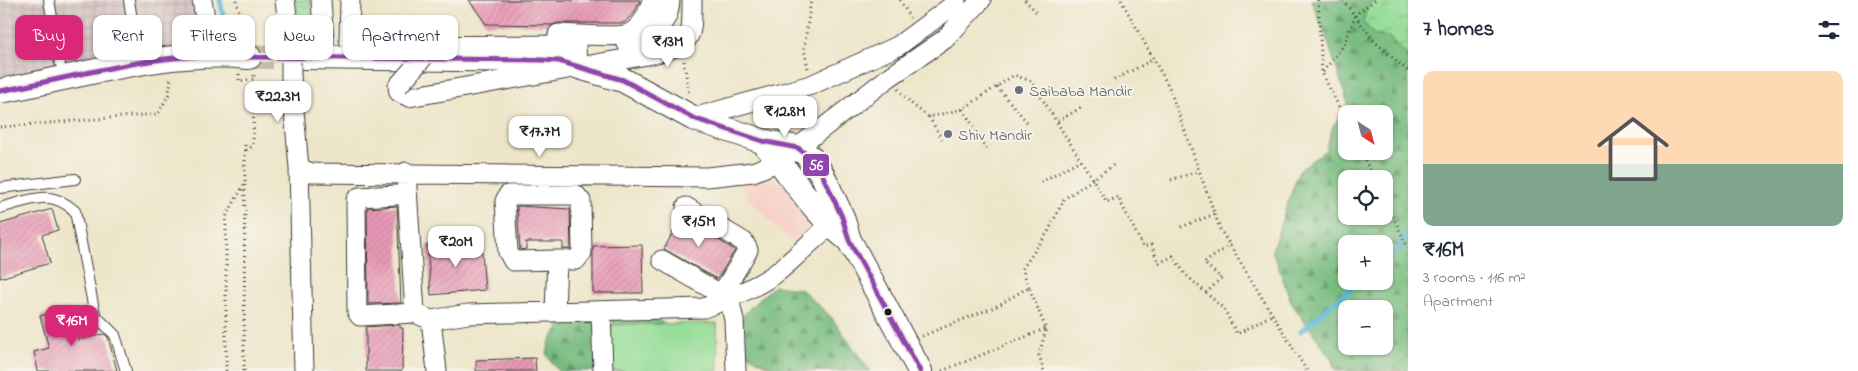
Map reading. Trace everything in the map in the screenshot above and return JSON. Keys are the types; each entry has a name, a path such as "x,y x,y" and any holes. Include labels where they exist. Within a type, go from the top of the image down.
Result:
{"street":[{"path":"202,0 204,15"},
{"path":"284,0 289,15"},
{"path":"321,0 322,15"},
{"path":"350,0 350,15"},
{"path":"652,0 649,11 637,28 627,36 461,32 441,37 398,86 399,92 409,97 653,54 681,46 692,31 692,0"},
{"path":"619,60 617,52 620,47 663,25 670,12 670,0"},
{"path":"693,118 812,86 898,46 952,6 956,0"},
{"path":"299,168 312,173 406,172 707,177 753,172 789,154 888,78 945,40 981,0"},
{"path":"458,46 576,45 577,67"},
{"path":"0,91 134,64 172,59"},
{"path":"333,59 558,61 624,80 693,118 762,141 789,154 811,158 822,174 836,221 849,240 920,371"},
{"path":"303,60 299,168 304,371"},
{"path":"406,172 423,316 437,371"},
{"path":"397,195 359,197 356,200 357,312 360,316 704,308 779,272 836,221"},
{"path":"508,195 576,195 579,198 582,253 576,260 557,260 513,260 508,252 505,200 508,195"},
{"path":"686,207 748,246 748,250 725,297"},
{"path":"555,312 557,260"},
{"path":"662,260 725,297 734,320 736,371"},
{"path":"601,311 604,371"}],"lane":[{"path":"49,0 60,63"},
{"path":"129,0 131,15"},
{"path":"0,188 75,179"},
{"path":"0,208 41,197 54,197 64,201 75,211 95,315 116,335 126,371"}],"path":[{"path":"236,0 240,15"},
{"path":"804,48 811,0"},
{"path":"1024,0 1038,14"},
{"path":"1121,0 1169,87 1215,214 1230,245 1307,371"},
{"path":"1318,0 1322,73 1338,105"},
{"path":"1343,0 1356,14 1374,41 1408,71"},
{"path":"1322,73 1344,44 1356,14 1375,0"},
{"path":"681,46 693,118"},
{"path":"0,127 158,114 169,94 172,59"},
{"path":"1114,80 1154,59"},
{"path":"246,150 253,146 250,60"},
{"path":"929,116 963,109 1014,75 1031,81 1058,121 1107,202 1118,197 1143,247 1151,245 1159,263 1172,256 1185,274 1224,309 1237,334 1272,315"},
{"path":"997,86 1027,122"},
{"path":"913,105 929,116 942,140"},
{"path":"1058,121 1082,107"},
{"path":"963,109 987,150"},
{"path":"244,371 246,141"},
{"path":"1041,182 1080,160"},
{"path":"1044,371 1039,355 1046,329 1022,269 1048,232 1064,199 1115,164"},
{"path":"1172,180 1199,170"},
{"path":"226,371 226,217 246,180"},
{"path":"1181,227 1215,214"},
{"path":"1393,217 1408,248"},
{"path":"1206,293 1221,278 1204,263 1230,245"},
{"path":"905,343 997,306 1029,287"},
{"path":"942,371 1046,329"}],"shaded area":[{"path":"0,0 193,0 197,15 172,15 172,57 162,59 162,15 93,15 93,60 150,60 0,77"},
{"path":"770,181 784,184 820,225 791,241 752,203 738,182"}],"green space":[{"path":"296,0 311,0 312,15 298,15"},
{"path":"1311,0 1373,0 1367,7 1363,22 1374,35 1389,37 1408,56 1408,371 1336,371 1331,358 1292,304 1272,250 1299,170 1326,150 1333,126 1338,119 1338,160 1393,160 1393,105 1348,104 1326,36"},
{"path":"1373,0 1408,0 1408,56 1389,37 1374,35 1363,22 1367,7"},
{"path":"774,286 801,289 831,317 870,371 774,371 773,368 746,352 740,342 738,332 740,323 751,307"},
{"path":"655,316 674,333 658,371 558,371 547,355 549,343 562,323 591,318"},
{"path":"717,323 718,371 608,371 607,325"}],"building":[{"path":"469,0 640,0 634,13 624,23 558,23 552,25 486,24"},
{"path":"397,206 401,303 368,304 367,208"},
{"path":"517,206 570,209 571,249 563,249 563,242 526,242 526,249 520,250"},
{"path":"52,209 58,230 42,235 50,263 0,278 0,224"},
{"path":"681,217 735,250 717,279 664,249"},
{"path":"481,240 485,290 431,295 427,245"},
{"path":"642,245 643,293 593,293 593,246"},
{"path":"70,308 78,340 104,334 108,337 117,371 38,371 34,352 49,348 40,316"},
{"path":"400,325 400,328 403,328 402,371 366,371 366,327"},
{"path":"535,358 536,371 476,371 476,360"}],"waterway":[{"path":"220,0 223,15"},
{"path":"1393,254 1400,250 1405,234"},
{"path":"1301,331 1349,290"}],"tunnel":[{"path":"255,57 265,57"}],"transit line":[{"name":"56","path":"0,91 155,60 218,56 559,61 623,80 693,118 762,141 798,148 811,158 822,174 842,217 849,240 920,371"}],"place":[{"name":"Saibaba Mandir","path":"1019,90"},
{"name":"Shiv Mandir","path":"948,134"}]}
